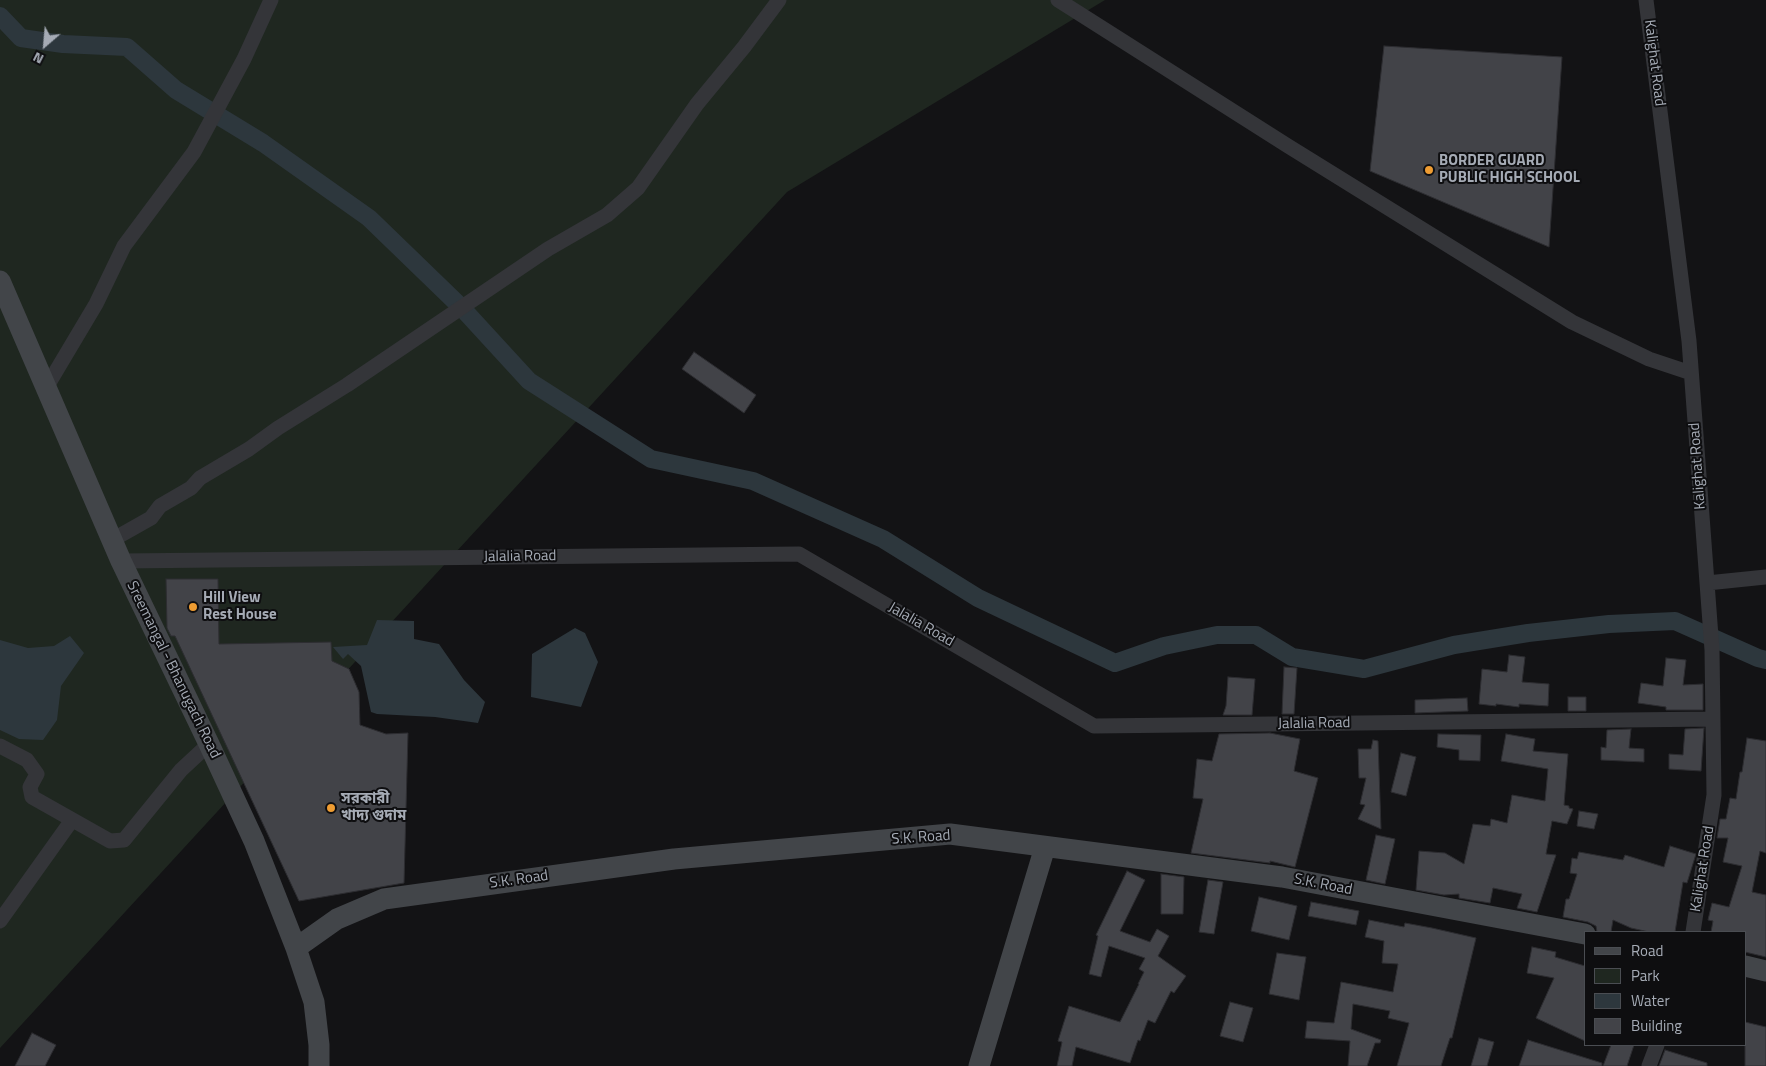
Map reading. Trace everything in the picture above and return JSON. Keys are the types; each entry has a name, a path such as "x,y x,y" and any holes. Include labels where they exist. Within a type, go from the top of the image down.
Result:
{"main road":[{"name":"Sreemangal - Bhanugach Road","path":"0,281 121,562 210,744 254,842 296,948 314,1002 319,1045 319,1066"},
{"name":"S.K. Road","path":"296,948 337,919 384,899 674,859 950,834 1282,877 1584,934"},
{"path":"979,1066 1045,847"},
{"path":"1746,966 1766,971"}],"street":[{"path":"46,388 96,304 124,246 198,144 244,59 271,0"},
{"path":"112,540 151,518 160,506 191,488 200,478 249,449 278,428 347,385 548,249 608,215 638,188 697,104 744,48 778,0"},
{"path":"1058,0 1280,141 1572,322 1649,358 1691,373"},
{"name":"Kalighat Road","path":"1646,0 1689,341 1712,650 1714,795 1693,931"},
{"name":"Jalalia Road","path":"121,562 799,554 1094,726 1713,719"},
{"path":"1707,582 1766,577"},
{"path":"0,746 28,760 37,774 30,787 32,796 110,842 124,840 182,770 210,744"},
{"path":"0,921 72,820"},
{"path":"1649,1066 1657,1046"}],"green space":[{"path":"0,0 1105,0 787,192 0,1048"}],"water":[{"path":"377,620 414,621 414,639 439,644 464,680 485,702 478,723 435,717 377,714 371,712 361,666 348,654 343,659 333,647 367,645"},
{"path":"575,628 585,633 598,662 581,707 531,697 532,654"},
{"path":"70,636 84,653 61,686 57,720 43,740 19,739 0,730 0,640 28,648 54,646"}],"building":[{"path":"1384,46 1562,57 1549,247 1370,171"},
{"path":"694,352 756,395 744,413 682,369"},
{"name":"সরকারী খাদ্য গুদাম","path":"166,579 218,579 219,644 331,642 332,661 349,669 359,692 360,725 386,734 408,733 404,883 299,901 175,636 171,636 167,628"},
{"path":"1509,655 1525,657 1522,682 1549,684 1548,706 1519,704 1519,707 1479,704 1482,669 1507,672"},
{"path":"1666,658 1686,660 1683,685 1703,684 1703,710 1666,710 1666,707 1638,703 1641,683 1663,686"},
{"path":"1284,667 1297,668 1294,714 1282,714"},
{"path":"1228,677 1255,679 1252,715 1223,715 1226,706"},
{"path":"1568,697 1586,697 1586,711 1568,711"},
{"path":"1467,698 1468,711 1415,713 1415,700"},
{"path":"1704,728 1701,771 1669,769 1669,754 1683,755 1685,729"},
{"path":"1631,729 1629,748 1644,749 1644,762 1601,760 1601,747 1606,748 1607,730"},
{"path":"1270,733 1300,739 1294,771 1318,778 1295,867 1270,861 1270,863 1191,853 1203,799 1193,798 1197,759 1212,761 1219,734"},
{"path":"1438,734 1481,735 1480,761 1459,760 1459,750 1437,747"},
{"path":"1506,734 1535,739 1533,751 1568,754 1564,805 1573,809 1567,824 1552,821 1546,854 1556,855 1537,912 1517,908 1522,894 1493,888 1490,903 1459,898 1459,894 1444,895 1416,890 1419,851 1445,853 1464,864 1473,824 1490,826 1491,819 1507,823 1512,795 1545,801 1548,769 1501,761"},
{"path":"1747,738 1766,741 1766,853 1760,851 1752,892 1766,895 1766,957 1746,952 1746,931 1711,931 1713,921 1708,920 1712,903 1729,907 1742,866 1723,862 1728,838 1717,838 1720,819 1726,819 1730,798 1736,799 1740,772 1742,772"},
{"path":"1373,740 1378,741 1381,829 1358,819 1365,805 1360,804 1366,778 1359,778 1358,749 1371,749"},
{"path":"1401,753 1416,757 1406,796 1391,792"},
{"path":"1579,811 1598,814 1594,829 1577,826"},
{"path":"1376,835 1395,839 1385,884 1366,880"},
{"path":"1670,846 1696,854 1687,883 1683,882 1675,931 1644,931 1631,928 1613,920 1611,931 1597,931 1596,926 1588,922 1563,917 1566,899 1569,899 1577,874 1570,873 1572,858 1577,859 1579,852 1623,860 1625,855 1664,867"},
{"path":"1127,871 1145,880 1120,931 1150,942 1157,929 1169,936 1158,956 1186,976 1174,993 1171,991 1155,1023 1148,1020 1140,1041 1138,1040 1130,1063 1076,1047 1072,1066 1057,1066 1062,1042 1058,1041 1069,1006 1120,1022 1144,972 1139,969 1145,958 1109,946 1101,977 1089,974 1098,936 1096,935"},
{"path":"1161,874 1184,877 1183,914 1161,914"},
{"path":"1208,880 1223,882 1214,934 1199,932"},
{"path":"1259,897 1297,906 1289,940 1251,931"},
{"path":"1311,902 1359,911 1356,925 1308,916"},
{"path":"1369,920 1404,927 1405,923 1476,938 1452,1038 1450,1038 1441,1066 1397,1066 1409,1023 1388,1018 1390,1011 1353,1004 1351,1029 1381,1040 1380,1043 1375,1043 1367,1066 1348,1066 1350,1041 1305,1038 1307,1021 1334,1023 1341,982 1393,992 1398,964 1382,963 1384,941 1365,937"},
{"path":"1532,947 1556,952 1555,957 1584,966 1584,1041 1536,1018 1554,978 1527,973"},
{"path":"1277,953 1306,957 1299,1000 1269,994"},
{"path":"1230,1002 1253,1008 1243,1042 1220,1036"},
{"path":"1746,1022 1766,1027 1766,1066 1745,1066"},
{"path":"32,1033 56,1045 45,1066 15,1066"},
{"path":"1479,1038 1494,1042 1487,1066 1471,1066"},
{"path":"1528,1040 1602,1063 1602,1066 1519,1066"},
{"path":"1611,1046 1634,1046 1627,1066 1603,1066"},
{"path":"1665,1050 1707,1063 1707,1066 1659,1066"}],"waterway":[{"path":"0,16 21,38 63,44 127,47 176,90 263,143 369,218 462,308 529,381 651,459 753,481 883,539 978,598 1115,663 1164,646 1217,635 1256,635 1292,657 1364,669 1454,645 1528,633 1609,624 1675,621 1766,660"}],"place":[{"name":"BORDER GUARD PUBLIC HIGH SCHOOL","path":"1429,170"},
{"name":"Hill View Rest House","path":"193,607"},
{"name":"সরকারী খাদ্য গুদাম","path":"331,808"}]}
